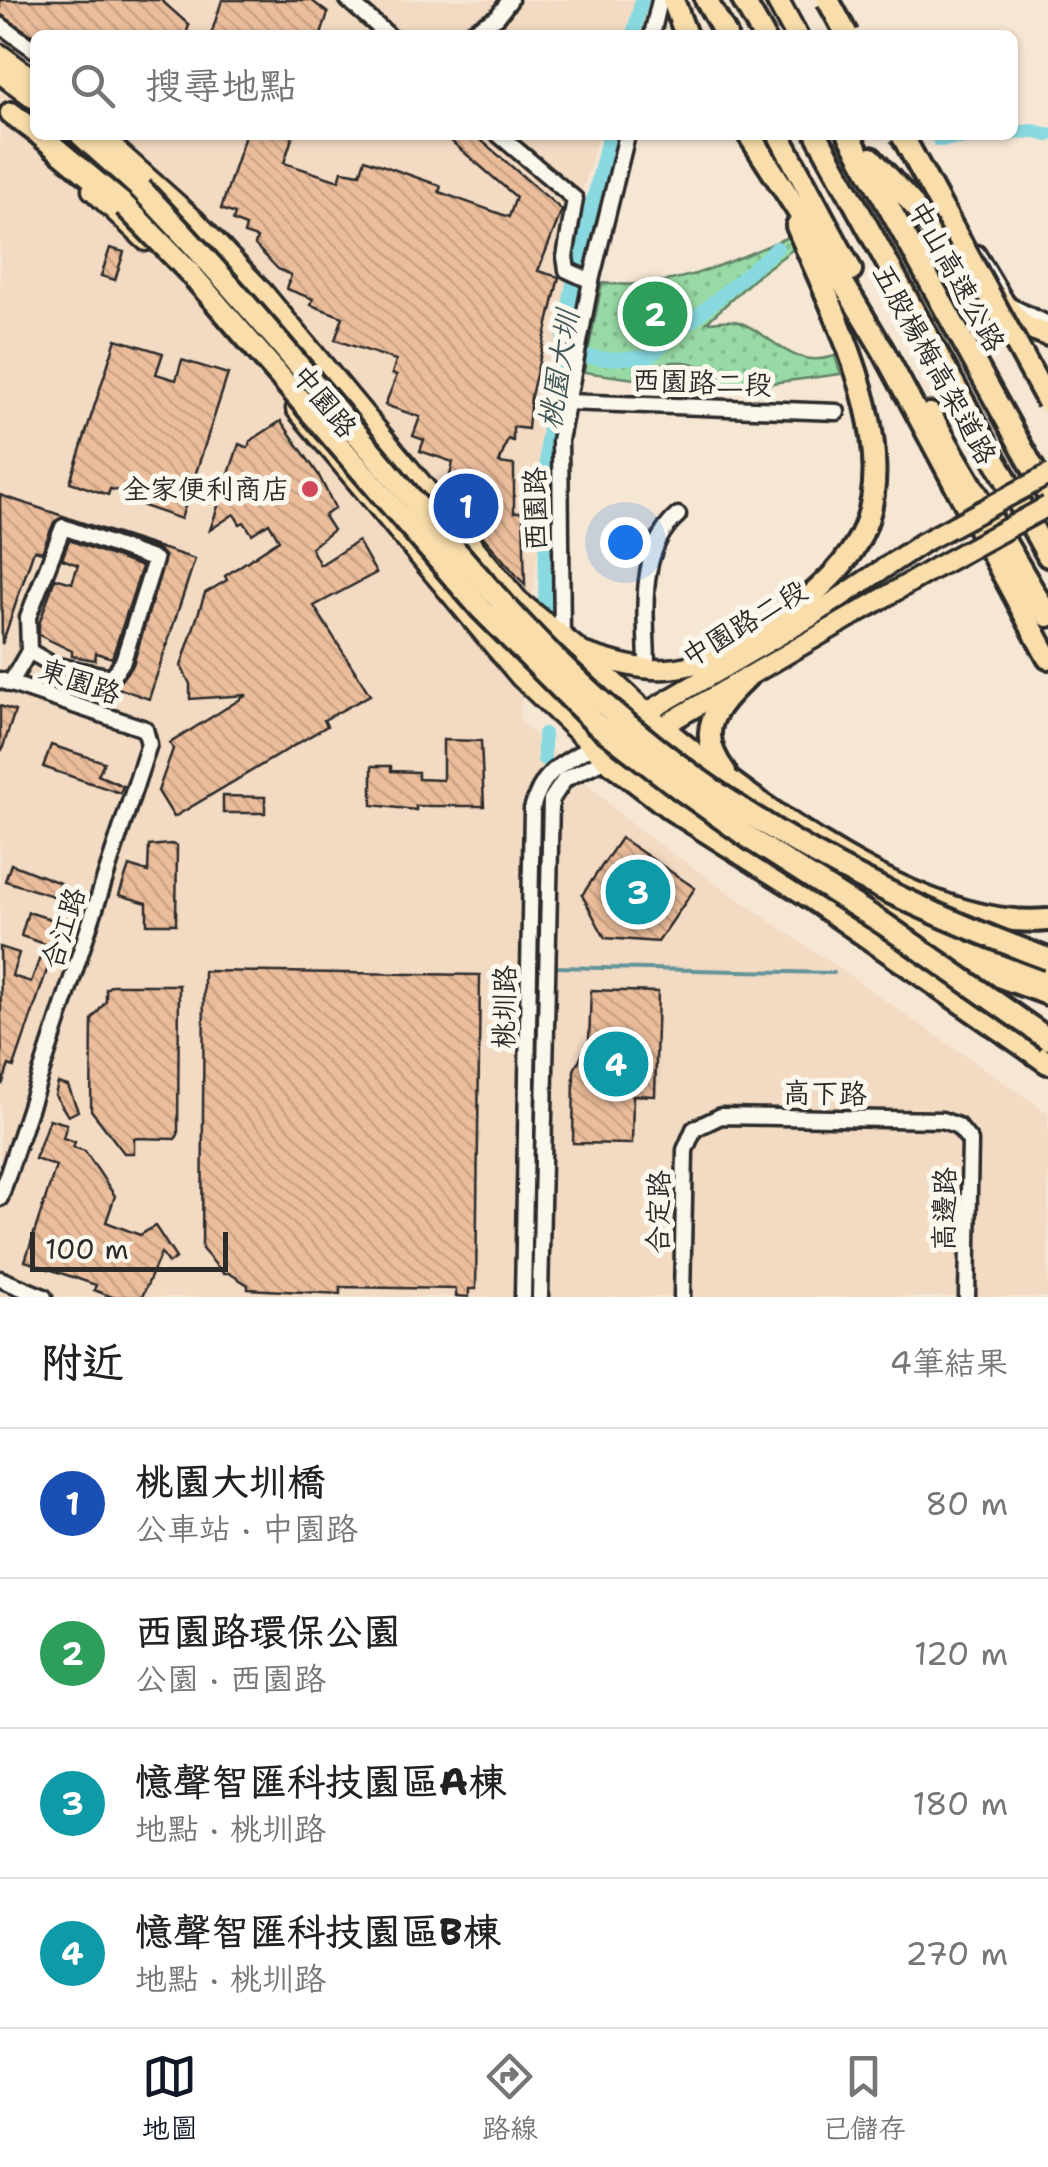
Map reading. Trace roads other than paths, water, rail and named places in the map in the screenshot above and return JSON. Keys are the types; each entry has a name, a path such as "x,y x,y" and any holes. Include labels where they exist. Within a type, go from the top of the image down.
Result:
{"highway":[{"path":"673,0 684,30"},
{"path":"706,0 723,30"},
{"path":"744,0 759,30"},
{"path":"777,0 793,30"},
{"path":"828,0 844,30"},
{"path":"0,72 30,94"},
{"path":"5,109 30,128"},
{"path":"45,140 125,206 191,274 480,610 595,723 740,831 884,924 1048,1039"},
{"path":"87,140 214,265 489,590 606,705 744,812 808,852 873,887 968,929 1048,958"},
{"path":"752,140 884,352 1048,658"},
{"name":"五股楊梅高架道路","path":"783,140 946,441 1048,616"},
{"name":"中山高速公路","path":"820,140 1048,556"},
{"name":"中山高速公路","path":"852,140 1048,496"},
{"path":"854,140 1024,326 1048,336"},
{"path":"907,140 1048,402"},
{"path":"748,644 812,594 860,539 876,473 870,418 842,336 779,182"},
{"path":"746,678 720,703 710,732 712,751 722,769 752,798"},
{"path":"653,720 752,798 834,851 885,878 968,911 1021,922 1048,920"},
{"path":"625,737 798,856 896,914 946,939 1048,977"},
{"path":"599,752 672,810 805,894 1048,1063"},
{"path":"834,851 946,939"},
{"path":"805,894 974,970 1048,994"}],"main road":[{"path":"0,54 30,76"},
{"name":"中園路","path":"5,109 30,132"},
{"name":"中園路","path":"38,140 158,252 240,340 520,677 599,752"},
{"name":"中園路","path":"106,140 195,220 263,292 519,601 581,652 653,720"},
{"name":"中園路二段","path":"599,752 922,543 1048,475"},
{"name":"中園路二段","path":"653,720 746,678 1048,506"},
{"path":"423,562 532,650 625,737"},
{"path":"581,652 647,669 671,671 785,632"}],"street":[{"path":"348,0 382,30"},
{"path":"474,30 496,16 510,0"},
{"path":"653,30 660,0"},
{"path":"0,26 30,47"},
{"path":"505,140 575,199 565,257 567,270 591,281"},
{"name":"西園路","path":"562,638 560,440 591,281 627,140"},
{"path":"907,140 1008,305 1048,324"},
{"name":"西園路二段","path":"566,402 836,412"},
{"path":"647,669 648,560 666,526 678,514"},
{"path":"5,682 28,651 28,617 63,527 155,560 123,661 112,677 53,666 28,651"},
{"name":"東園路","path":"5,682 145,730"},
{"name":"合江路","path":"0,1198 149,744 145,730"},
{"name":"桃圳路","path":"523,1297 532,809 545,777 599,752"},
{"name":"桃圳路","path":"540,1297 550,800 565,778 599,752"},
{"name":"高下路","path":"694,1129 721,1116 942,1120 958,1126"},
{"name":"高邊路","path":"958,1126 970,1142 967,1297"},
{"name":"合定路","path":"682,1297 685,1150 694,1129"},
{"path":"0,1279 44,1297"}],"waterway":[{"name":"桃園大圳","path":"634,30 642,0"},
{"path":"1018,132 1048,135"},
{"name":"桃園大圳","path":"545,609 547,441 573,283 608,140"},
{"path":"567,353 604,359 649,357 777,248"},
{"name":"桃園大圳","path":"544,734 544,759"},
{"path":"554,967 834,973"}],"place":[{"name":"西園路環保公園","path":"655,314"},
{"name":"全家便利商店","path":"310,489"},
{"name":"桃園大圳橋","path":"466,506"},
{"name":"憶聲智匯科技園區A棟","path":"638,892"},
{"name":"憶聲智匯科技園區B棟","path":"616,1064"}]}
